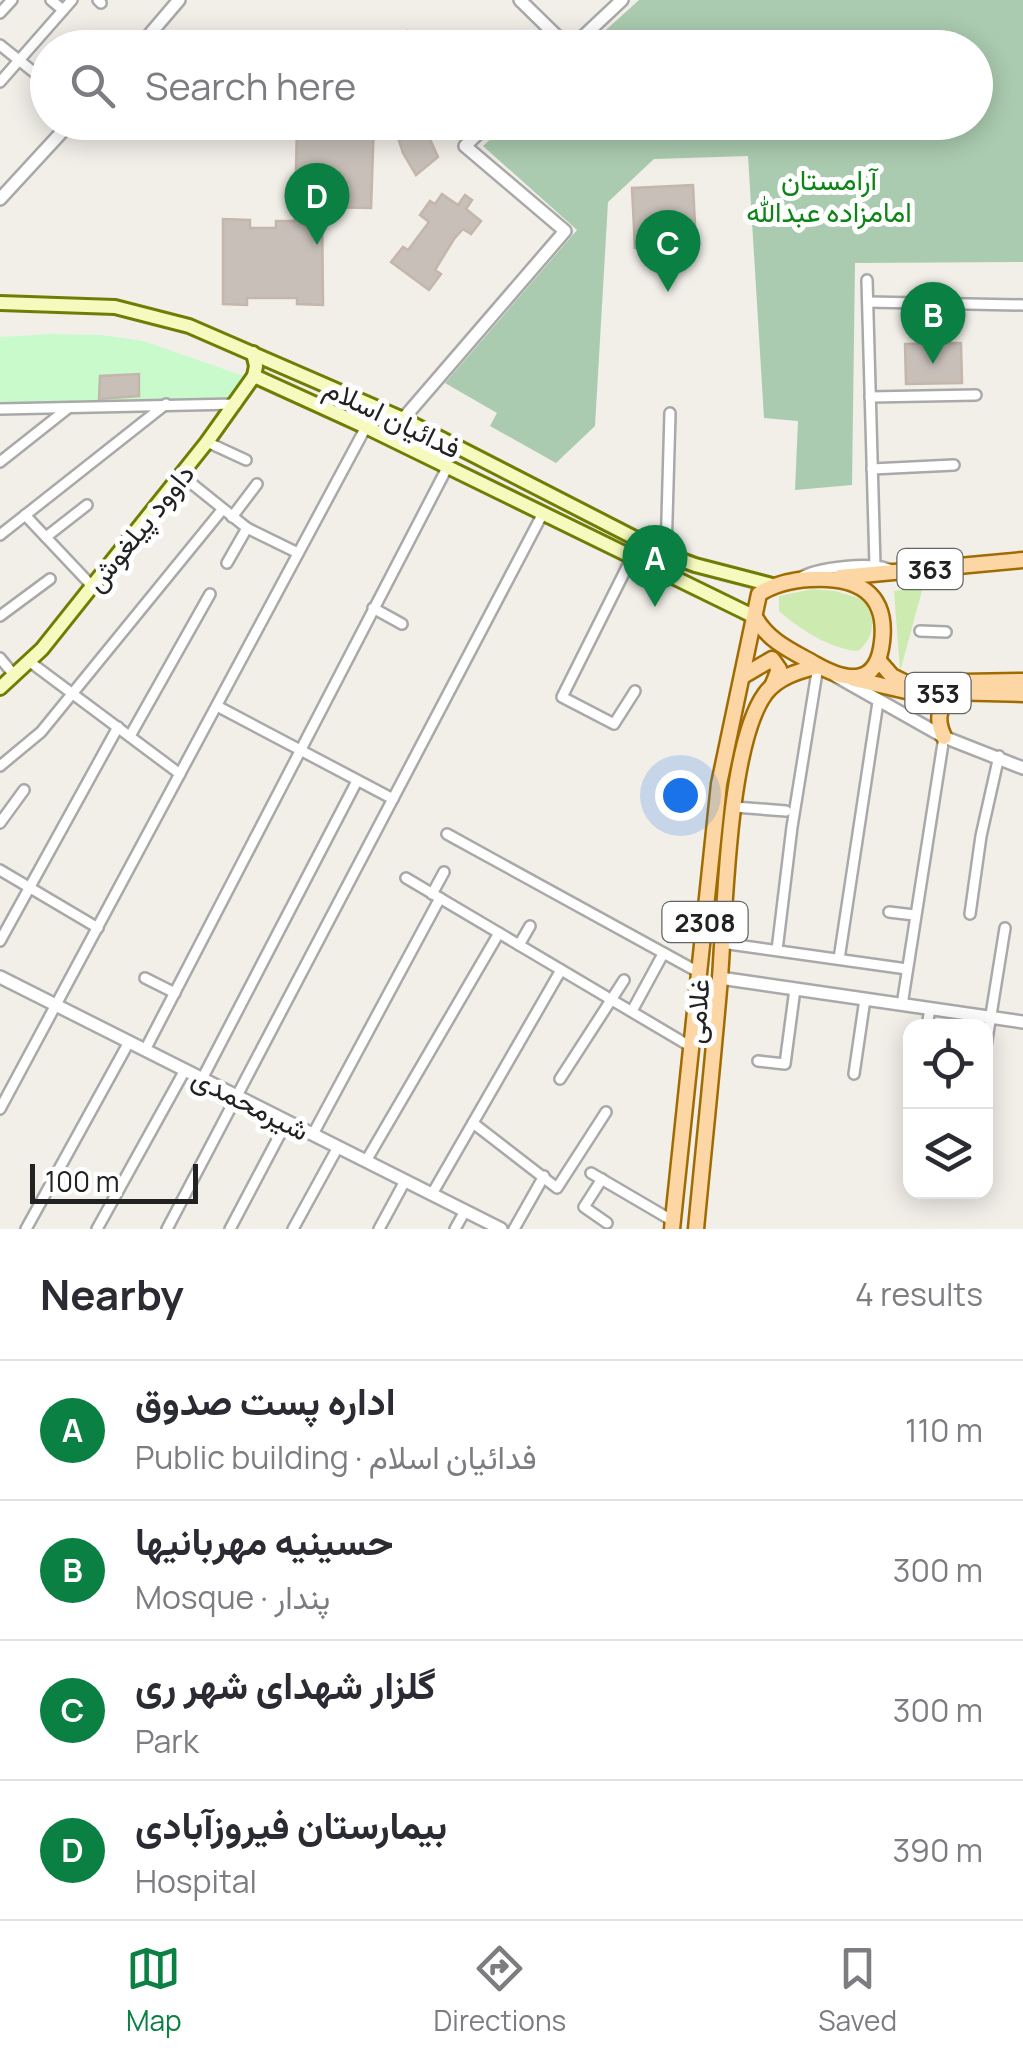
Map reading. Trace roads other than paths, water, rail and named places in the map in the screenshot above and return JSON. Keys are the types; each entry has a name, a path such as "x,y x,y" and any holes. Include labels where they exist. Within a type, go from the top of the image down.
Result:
{"main road":[{"name":"فدائیان اسلام","path":"0,303 59,302 152,314 189,326 403,420 666,554 772,585"},
{"path":"253,353 254,376"},
{"path":"279,387 276,374 286,366"},
{"name":"فدائیان اسلام","path":"254,376 755,617"},
{"name":"داوود پیلغوش","path":"0,688 30,662 92,586 208,442 254,376"},
{"name":"363","path":"837,578 1023,560"},
{"path":"837,578 857,585 876,600 884,624 880,662 867,674 853,679 832,674 762,630 755,617 759,594 772,585 794,582 837,578"},
{"name":"غلامی","path":"672,1225 719,784 755,617"},
{"path":"742,676 772,659 780,668 773,684"},
{"name":"353","path":"880,662 906,684 1023,681"},
{"path":"773,684 818,666"},
{"name":"353","path":"853,679 906,691 1023,694"},
{"path":"944,737 938,716 941,707 970,682"},
{"name":"غلامی","path":"696,1229 744,742 754,714 773,684"}],"street":[{"path":"0,13 12,0"},
{"path":"51,0 63,10"},
{"path":"45,30 72,0"},
{"path":"153,30 179,0"},
{"path":"520,0 551,30"},
{"path":"590,30 622,0"},
{"path":"0,45 30,69"},
{"path":"0,82 30,47"},
{"path":"0,200 55,140"},
{"path":"403,420 566,231 465,146 471,140"},
{"path":"868,280 874,566"},
{"path":"868,302 1023,305"},
{"path":"870,398 976,394"},
{"path":"0,535 166,404"},
{"path":"0,409 236,404"},
{"path":"0,462 68,408"},
{"path":"666,554 670,413"},
{"path":"0,1108 366,427"},
{"path":"208,442 246,460"},
{"path":"872,469 954,466"},
{"path":"145,1050 447,468"},
{"path":"180,474 247,528 298,553"},
{"path":"232,517 256,484"},
{"path":"46,538 87,505"},
{"path":"0,766 41,732 222,510"},
{"path":"26,515 92,586"},
{"path":"167,1229 542,516"},
{"path":"227,563 247,528"},
{"path":"631,559 562,697 614,724 635,691"},
{"path":"794,582 808,572 885,565 896,572"},
{"path":"0,616 50,579"},
{"path":"130,736 210,594"},
{"path":"373,608 402,624"},
{"path":"920,631 946,632"},
{"path":"0,658 14,676"},
{"path":"30,662 180,774"},
{"path":"776,950 818,666"},
{"path":"832,674 944,737 1023,768"},
{"path":"839,959 878,702"},
{"path":"217,706 393,799"},
{"path":"0,942 118,727"},
{"path":"902,1005 944,737"},
{"path":"970,914 981,836 999,756"},
{"path":"202,1078 357,781"},
{"path":"0,822 24,790"},
{"path":"736,806 786,810"},
{"path":"446,834 700,973"},
{"path":"0,870 98,928"},
{"path":"313,1134 436,896 444,872"},
{"path":"406,878 693,1048"},
{"path":"889,912 914,915"},
{"path":"518,945 530,926"},
{"path":"990,1018 1005,928"},
{"path":"366,1161 499,933"},
{"path":"722,942 907,969"},
{"path":"632,1012 663,954"},
{"path":"432,1194 561,970"},
{"path":"145,978 174,993"},
{"path":"720,978 1023,1022"},
{"path":"560,1079 624,980"},
{"name":"شیرمحمدی","path":"2,982 56,1005 502,1229"},
{"path":"758,1061 784,1064 795,989"},
{"path":"854,1074 866,1000"},
{"path":"928,1019 930,1009"},
{"path":"26,1229 129,1042"},
{"path":"96,1229 185,1070"},
{"path":"472,1123 557,1188 606,1112"},
{"path":"230,1229 287,1122"},
{"path":"294,1229 338,1147"},
{"path":"591,1173 672,1225"},
{"path":"514,1229 544,1176"},
{"path":"602,1179 584,1207 607,1223"},
{"path":"379,1229 405,1180"},
{"path":"455,1229 465,1211"}],"place":[{"name":"بیمارستان فیروزآبادی","path":"317,245"},
{"name":"گلزار شهدای شهر ری","path":"668,292"},
{"name":"حسینیه مهربانیها","path":"933,364"},
{"name":"اداره پست صدوق","path":"655,607"}],"park label":[{"name":"آرامستان امامزاده عبدالله","path":"829,195"}]}
